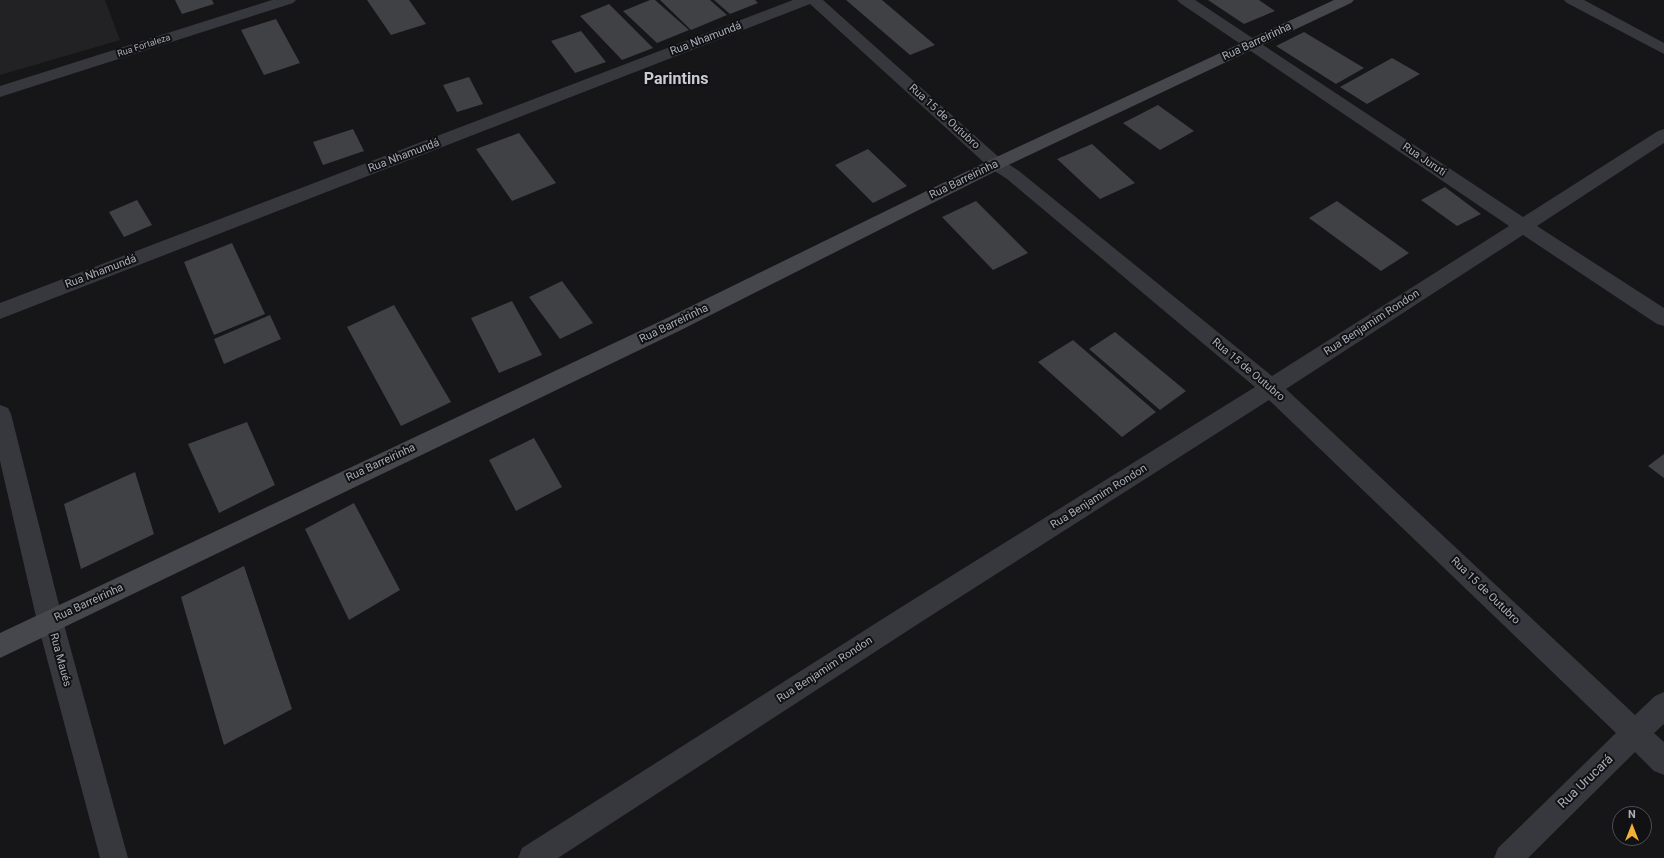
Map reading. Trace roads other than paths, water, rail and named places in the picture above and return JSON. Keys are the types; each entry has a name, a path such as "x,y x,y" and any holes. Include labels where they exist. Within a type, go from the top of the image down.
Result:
{"street":[{"name":"Rua Fortaleza","path":"0,92 288,0"},
{"name":"Rua Nhamundá","path":"0,311 807,0"},
{"name":"Rua 15 de Outubro","path":"814,0 996,164 1019,180 1271,388 1664,761"},
{"name":"Rua Juruti","path":"1185,0 1522,226 1664,318"},
{"name":"Rua Barreirinha","path":"0,646 665,328 996,164 1346,0"},
{"path":"1572,0 1664,49"},
{"name":"Rua Benjamim Rondon","path":"532,858 905,619 1271,388 1664,134"},
{"name":"Rua Maués","path":"0,414 50,621 114,858"},
{"name":"Rua Urucará","path":"1508,858 1664,705"}],"district":[{"name":"Parintins","path":"676,80"}]}
